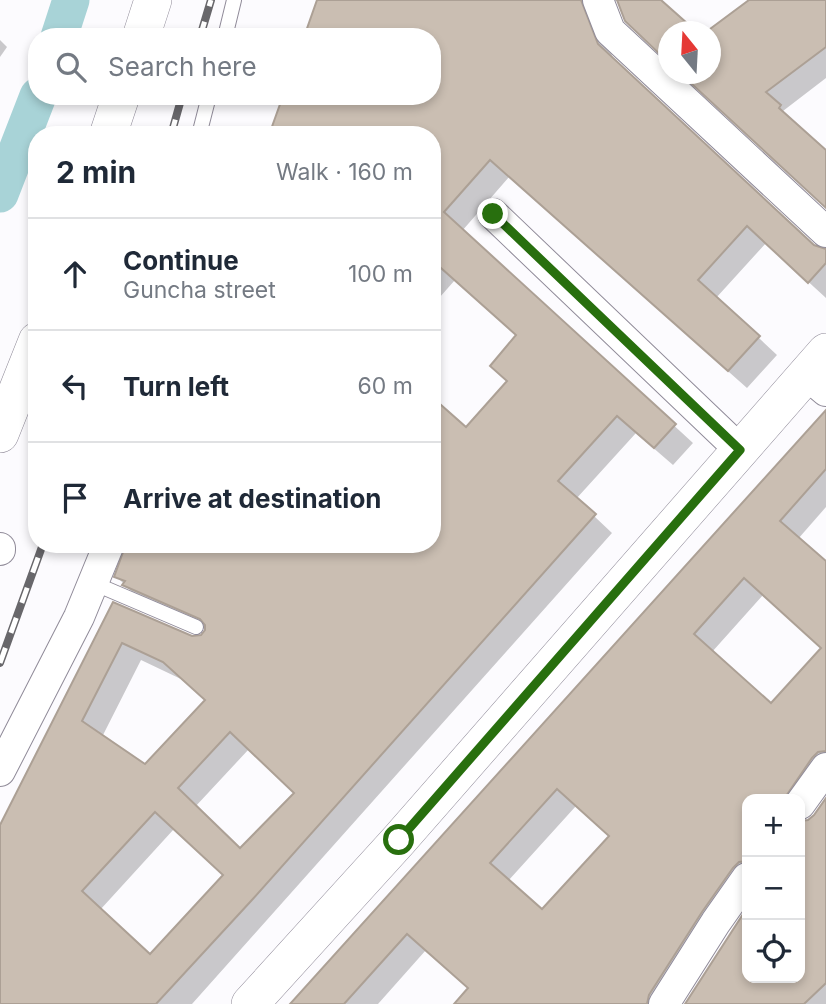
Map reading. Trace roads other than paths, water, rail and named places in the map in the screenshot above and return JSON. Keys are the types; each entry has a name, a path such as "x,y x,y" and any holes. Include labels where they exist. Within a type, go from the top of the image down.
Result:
{"street":[{"path":"144,28 153,0"},
{"path":"598,0 610,31 826,232"},
{"path":"111,126 118,105"},
{"path":"493,214 740,450"},
{"path":"0,434 28,364"},
{"path":"250,1004 399,840 740,450 820,373"},
{"path":"0,771 79,617 105,553"},
{"path":"805,797 826,768"},
{"path":"664,1004 742,885"}],"lane":[{"path":"227,28 234,0"},
{"path":"201,126 207,105"},
{"path":"93,583 196,627"}],"waterway":[{"path":"62,28 71,0"},
{"path":"0,194 35,105"}],"railway":[{"path":"203,28 211,0"},
{"path":"174,126 179,105"},
{"path":"0,663 40,553"}]}
